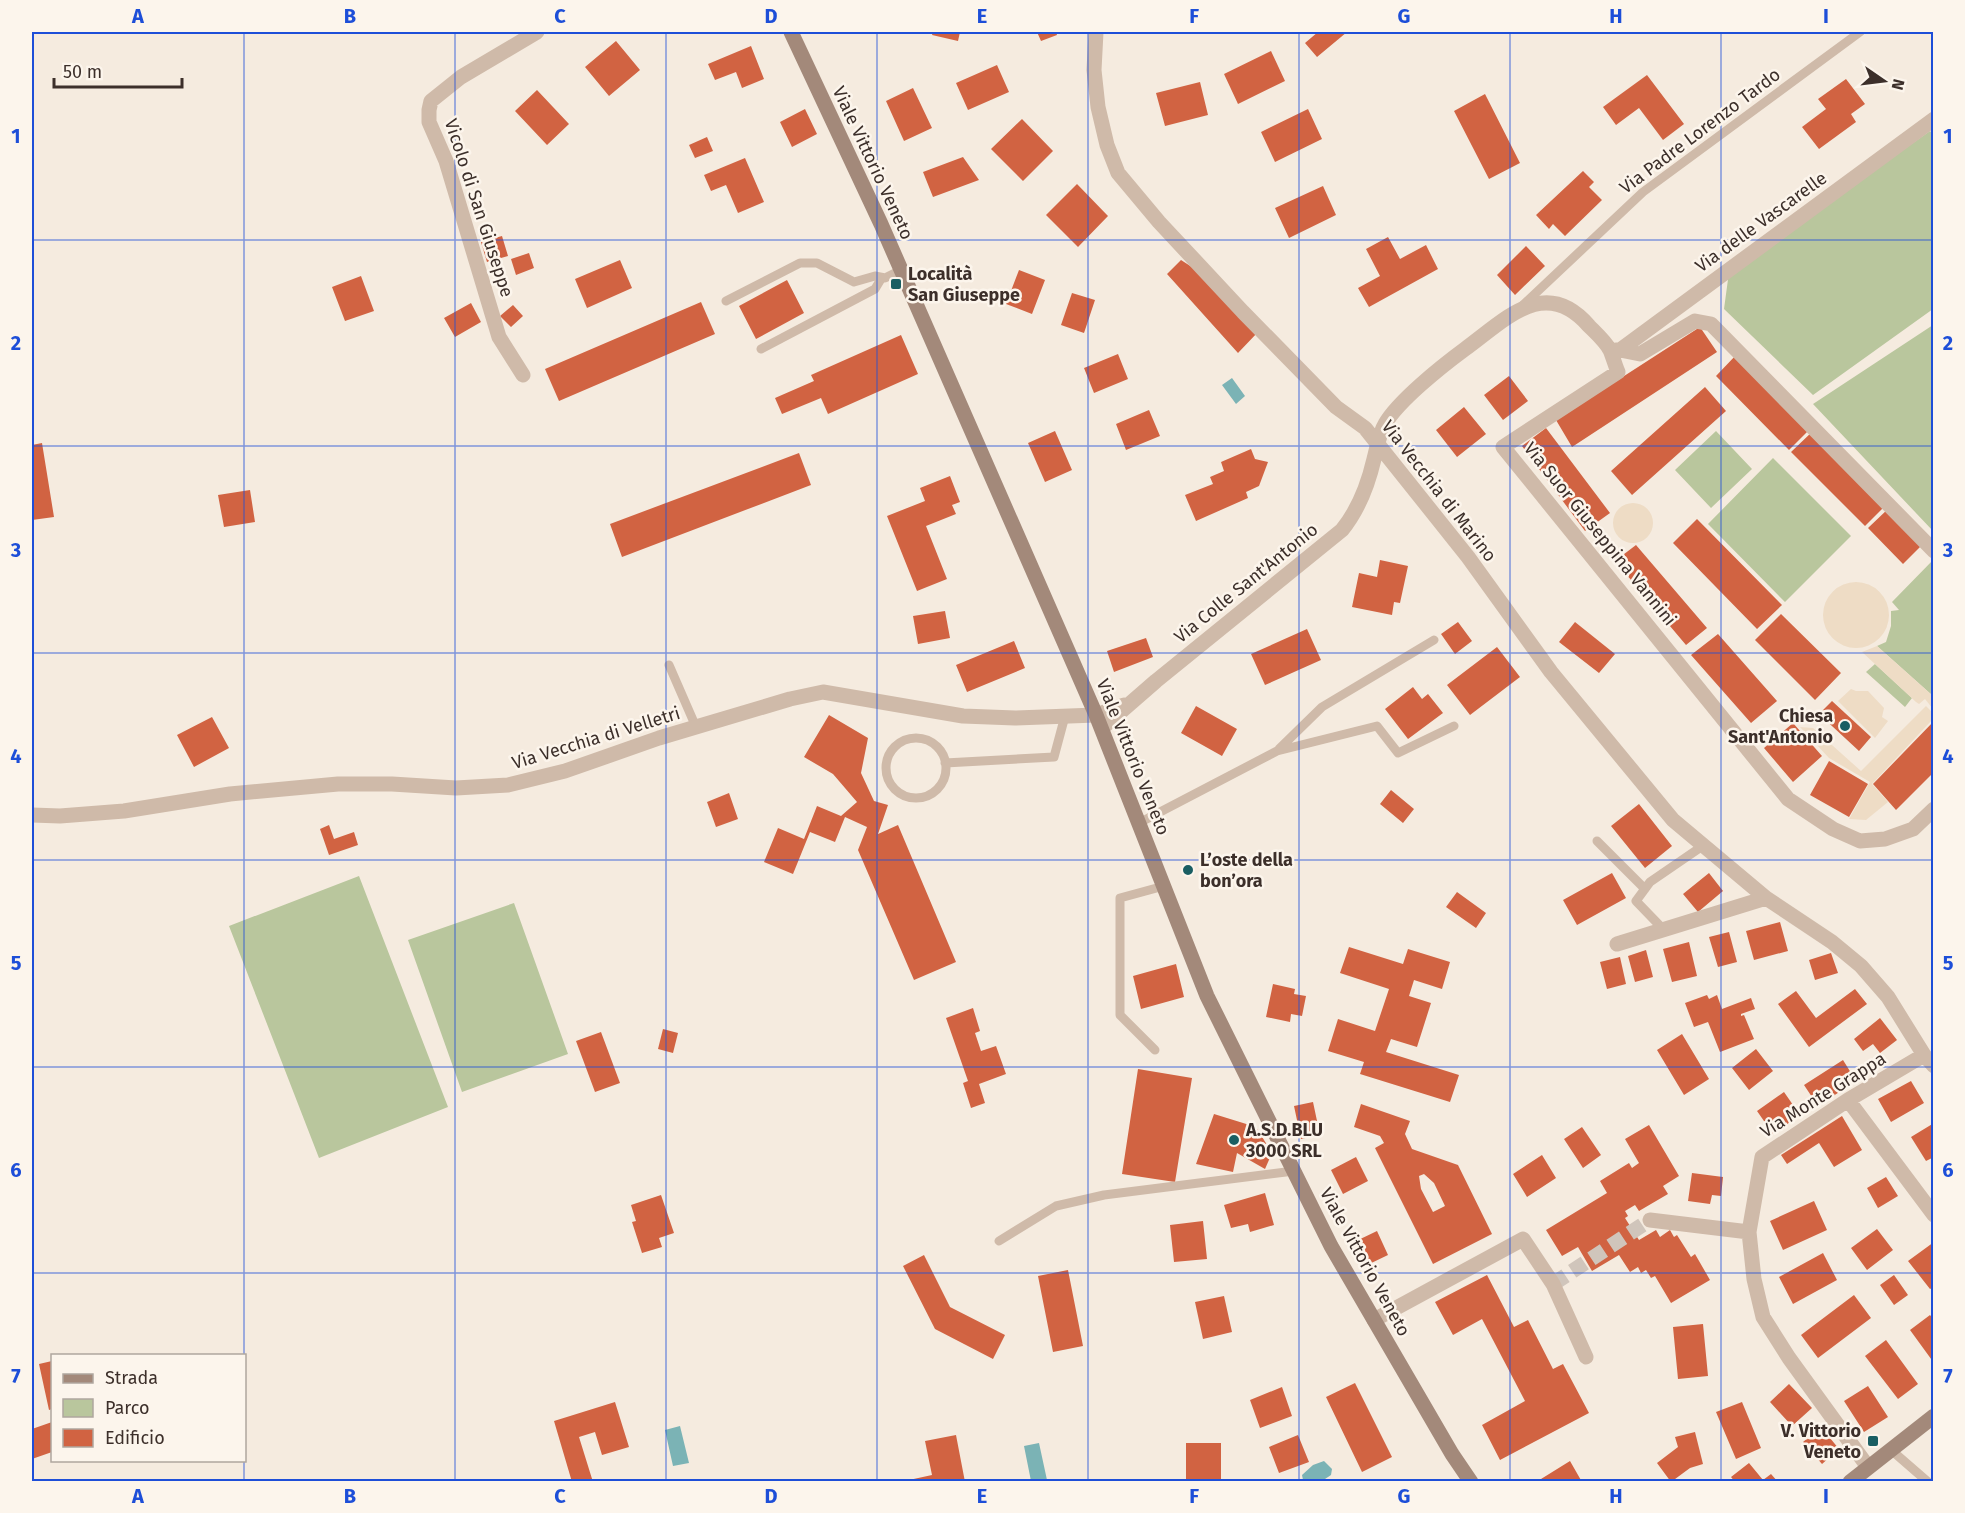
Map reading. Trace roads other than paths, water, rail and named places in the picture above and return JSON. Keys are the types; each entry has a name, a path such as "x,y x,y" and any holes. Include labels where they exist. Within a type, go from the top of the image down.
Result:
{"main road":[{"name":"Viale Vittorio Veneto","path":"791,32 901,270 1099,721 1207,996 1331,1246 1452,1454 1471,1482"},
{"path":"1850,1482 1934,1416"}],"street":[{"name":"Vicolo di San Giuseppe","path":"523,375 499,337 446,161 429,122 429,110 431,101 462,77 537,32"},
{"name":"Via Vecchia di Marino","path":"1096,32 1094,70 1098,107 1107,145 1118,173 1159,222 1243,312 1336,407 1365,428 1468,557 1551,672 1673,820 1766,898 1832,942 1861,966 1888,997 1929,1060"},
{"name":"Via delle Vascarelle","path":"1615,350 1934,119"},
{"path":"1378,445 1383,427 1393,413 1453,358 1515,313 1532,304 1548,302 1563,304 1579,314 1615,350 1640,354 1695,321 1711,324 1934,551"},
{"name":"Via Suor Giuseppina Vannini","path":"1615,350 1618,372 1503,447 1788,799 1833,830 1860,841 1885,839 1913,829 1934,809"},
{"name":"Via Colle Sant'Antonio","path":"1099,721 1132,702 1342,530 1355,512 1366,488 1378,445"},
{"name":"Via Vecchia di Velletri","path":"32,815 60,816 101,813 230,794 338,783 456,788 508,785 565,771 696,727 790,699 823,693 963,716 1015,718 1065,716 1099,721"},
{"path":"1617,944 1766,898"},
{"name":"Via Monte Grappa","path":"1868,1467 1789,1358 1763,1317 1754,1279 1749,1232 1762,1157 1848,1100 1929,1060"},
{"path":"1848,1100 1934,1215"},
{"path":"1650,1220 1749,1232"},
{"path":"1374,1320 1523,1239 1552,1284 1586,1357"}],"lane":[{"name":"Via Padre Lorenzo Tardo","path":"1515,313 1643,192 1860,32"},
{"path":"726,301 800,263 817,263 854,282 875,276 881,279"},
{"path":"761,349 875,290 881,279 901,270"},
{"path":"1278,751 1322,707 1434,640"},
{"path":"669,665 696,727"},
{"path":"945,763 1054,757 1065,716"},
{"path":"1139,823 1278,751 1377,726 1398,753 1454,726"},
{"path":"918,738 928,741 942,753 945,763 946,773 943,782 928,796 908,798 892,786 887,777 888,758 892,750 909,739 918,738"},
{"path":"1598,841 1645,889"},
{"path":"1664,930 1636,901 1650,882 1704,845"},
{"path":"1155,1050 1120,1015 1120,898 1164,886"},
{"path":"999,1241 1056,1206 1104,1196 1294,1171"},
{"path":"1890,1449 1930,1482 1934,1477"}],"water":[{"path":"1232,378 1245,396 1236,404 1222,385"},
{"path":"680,1426 689,1463 673,1466 665,1430"},
{"path":"1039,1443 1047,1480 1031,1481 1024,1446"},
{"path":"1324,1461 1332,1469 1331,1475 1322,1481 1303,1480 1302,1475 1313,1465"}],"tunnel":[{"path":"1553,1284 1650,1220"}],"place":[{"name":"Località San Giuseppe","path":"896,284"},
{"name":"Chiesa Sant'Antonio","path":"1845,726"},
{"name":"L’oste della bon’ora","path":"1188,870"},
{"name":"A.S.D.BLU 3000 SRL","path":"1234,1140"},
{"name":"V. Vittorio Veneto","path":"1873,1441"}]}
